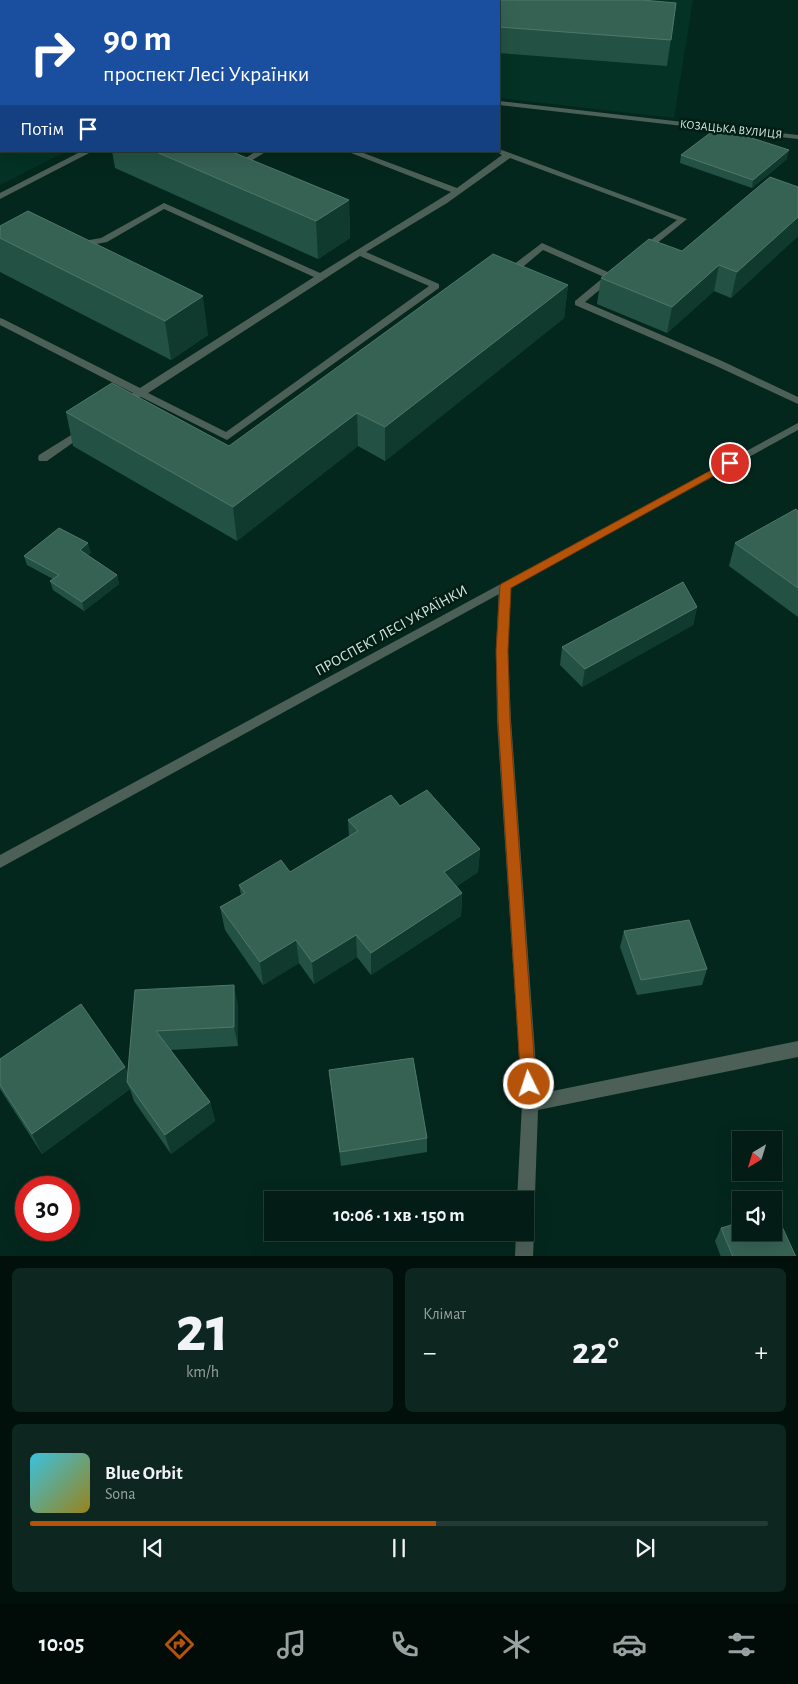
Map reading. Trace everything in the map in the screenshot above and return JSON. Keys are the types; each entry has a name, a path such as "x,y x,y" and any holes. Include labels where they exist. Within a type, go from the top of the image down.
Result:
{"street":[{"name":"КОЗАЦЬКА ВУЛИЦЯ","path":"500,103 798,137"},
{"path":"0,196 87,152"},
{"path":"229,170 261,152"},
{"path":"353,152 457,191"},
{"path":"124,404 457,191 503,153 683,219 632,259"},
{"path":"63,247 104,240 164,206 321,277"},
{"path":"516,277 508,273 542,246 614,274 574,301 718,363 798,401"},
{"path":"0,321 227,437 436,286 359,252"},
{"path":"43,458 91,426"},
{"name":"ПРОСПЕКТ ЛЕСІ УКРАЇНКИ","path":"0,862 798,426"},
{"path":"505,586 502,651 504,720 530,1104 526,1191"},
{"path":"530,1104 798,1049"},
{"path":"524,1241 524,1256"}],"shaded area":[{"path":"500,0 693,0 674,118 500,98"},
{"path":"0,152 65,152 0,185"}],"building":[{"path":"500,0 642,0 676,3 671,40 500,27"},
{"path":"718,127 789,150 753,180 681,155"},
{"path":"156,152 232,152 349,200 316,221"},
{"path":"770,177 798,187 798,217 737,272 719,265 672,307 601,278 649,239 682,251"},
{"path":"28,211 203,296 165,321 0,238 0,226"},
{"path":"493,254 568,285 385,427 357,413 233,507 66,412 112,383 229,446"},
{"path":"796,509 798,511 798,588 735,543"},
{"path":"59,528 88,543 80,550 117,575 82,602 50,581 59,575 24,556"},
{"path":"683,582 697,607 585,669 562,647"},
{"path":"427,790 480,849 444,872 462,893 371,953 356,935 312,962 296,940 260,962 220,907 245,893 239,885 281,860 290,872 358,831 348,820 391,795 400,806"},
{"path":"689,920 707,969 641,980 624,931"},
{"path":"234,985 234,1027 156,1031 210,1102 165,1135 127,1082 135,990"},
{"path":"81,1004 125,1067 32,1134 0,1085 0,1059"},
{"path":"413,1058 427,1138 340,1152 329,1070"},
{"path":"732,1225 732,1241 782,1241 782,1226 796,1256 733,1256 721,1228"}],"route":[{"path":"529,1084 504,720 502,651 505,586 730,463"}]}
